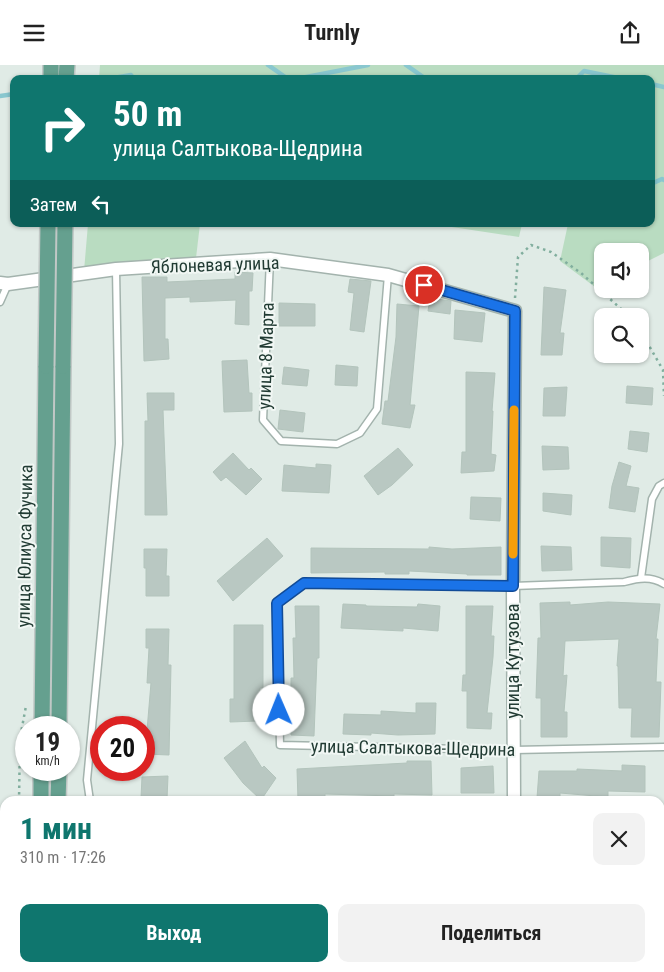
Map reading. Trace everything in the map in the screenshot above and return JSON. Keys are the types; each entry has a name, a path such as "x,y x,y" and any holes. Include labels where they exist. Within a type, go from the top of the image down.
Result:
{"main road":[{"name":"улица Юлиуса Фучика","path":"42,716 48,227"},
{"name":"улица Юлиуса Фучика","path":"59,716 65,227"},
{"path":"41,781 41,796"},
{"path":"58,796 59,781"}],"street":[{"name":"Яблоневая улица","path":"4,283 116,269 270,259 388,275 515,311"},
{"name":"улица Кутузова","path":"514,796 515,311"}],"lane":[{"name":"улица 8 Марта","path":"270,259 263,420 281,441 337,444 360,433 377,409 388,275"},
{"path":"89,796 87,780 119,444 116,269"},
{"path":"0,302 4,283"},
{"path":"641,578 652,499 659,486 664,483"},
{"name":"улица Салтыкова-Щедрина","path":"664,584 658,580 641,578 624,582 513,586 304,583 277,603 280,745 514,750 664,747"}],"path":[{"path":"515,311 518,257 531,245 552,252 581,273 620,308"},
{"path":"649,345 664,369 664,396"}],"green space":[{"path":"100,65 664,65 664,253 649,260 649,243 594,243 594,286 560,261 567,227 655,227 655,75 99,75"},
{"path":"88,227 200,227 196,258 84,271"},
{"path":"452,227 521,227 519,237"}],"building":[{"path":"235,272 253,273 252,291 249,291 249,325 235,324 236,300 190,302 190,297 165,298 165,339 168,339 169,359 144,361 142,277 167,277 167,282 235,279"},
{"path":"350,279 371,281 364,332 350,330 354,293 348,292"},
{"path":"544,287 566,290 560,333 564,333 562,355 541,355"},
{"path":"430,298 451,301 450,314 428,311"},
{"path":"279,303 315,304 315,326 279,326"},
{"path":"397,304 419,306 410,405 415,405 410,428 382,424 385,401 388,401 396,337"},
{"path":"455,310 485,313 482,342 454,339"},
{"path":"247,360 249,393 252,393 252,411 224,412 222,361"},
{"path":"336,365 358,367 357,386 335,385"},
{"path":"284,367 309,370 307,386 282,384"},
{"path":"466,372 495,373 491,454 496,455 494,471 461,473 462,452 466,452"},
{"path":"627,386 653,388 652,405 626,403"},
{"path":"567,387 565,416 543,416 544,388"},
{"path":"147,393 174,393 174,410 163,410 167,515 145,515 145,421 148,421"},
{"path":"280,410 305,413 303,432 278,429"},
{"path":"630,431 649,433 647,452 628,449"},
{"path":"542,446 568,447 569,469 543,470"},
{"path":"398,448 413,465 392,485 378,495 364,476"},
{"path":"233,453 249,470 251,468 262,479 246,495 226,477 221,481 213,472"},
{"path":"619,462 631,466 626,486 639,488 635,512 609,508 612,486"},
{"path":"316,464 331,465 329,493 282,491 284,465 316,468"},
{"path":"543,493 572,495 571,515 543,511"},
{"path":"471,497 501,498 500,521 470,519"},
{"path":"601,537 631,538 630,568 601,566"},
{"path":"267,538 283,556 233,601 217,581"},
{"path":"541,546 571,547 572,570 542,571"},
{"path":"429,547 452,549 501,547 501,575 409,571 409,574 385,574 385,572 311,573 311,548 429,549"},
{"path":"144,549 167,549 166,576 169,576 169,596 146,596"},
{"path":"570,602 570,605 608,602 660,604 656,639 658,639 656,682 661,682 659,737 631,737 632,708 619,708 617,666 619,639 565,641 563,676 567,675 564,712 567,712 567,737 541,737 541,698 536,698 538,638 541,638 540,603"},
{"path":"343,604 417,607 418,604 440,606 438,631 403,628 403,631 341,628"},
{"path":"295,606 319,606 319,658 317,658 314,736 291,735 291,678 294,678 293,638 296,638"},
{"path":"466,606 493,606 491,636 494,636 493,657 487,713 492,713 491,729 467,728 467,691 462,691 463,675 466,675"},
{"path":"234,625 263,625 263,688 260,688 258,721 230,722 230,699 234,699"},
{"path":"146,629 169,629 168,665 171,665 169,755 155,754 155,716 148,716 151,683 147,683 149,648 146,648"},
{"path":"416,703 436,703 435,734 343,734 344,714 381,715 381,711 416,713"},
{"path":"245,741 262,768 264,766 276,778 264,796 257,796 243,783 224,758"},
{"path":"407,761 431,761 432,795 325,794 325,796 298,796 297,769 407,763"},
{"path":"622,765 645,766 645,792 608,791 608,796 560,793 560,796 537,796 539,771 577,771 577,769 622,771"},
{"path":"493,766 494,793 461,793 461,768"},
{"path":"155,776 168,776 167,796 141,796 142,781 155,781"}],"waterway":[{"path":"268,65 282,75"},
{"path":"317,75 368,65"},
{"path":"406,65 420,75"},
{"path":"580,75 584,71 604,75"},
{"path":"655,85 664,87"},
{"path":"0,96 10,95"},
{"path":"655,182 664,180"}],"slow traffic":[{"path":"513,554 514,410"}],"route":[{"path":"279,710 277,603 304,583 513,586 515,311 424,285"}]}
